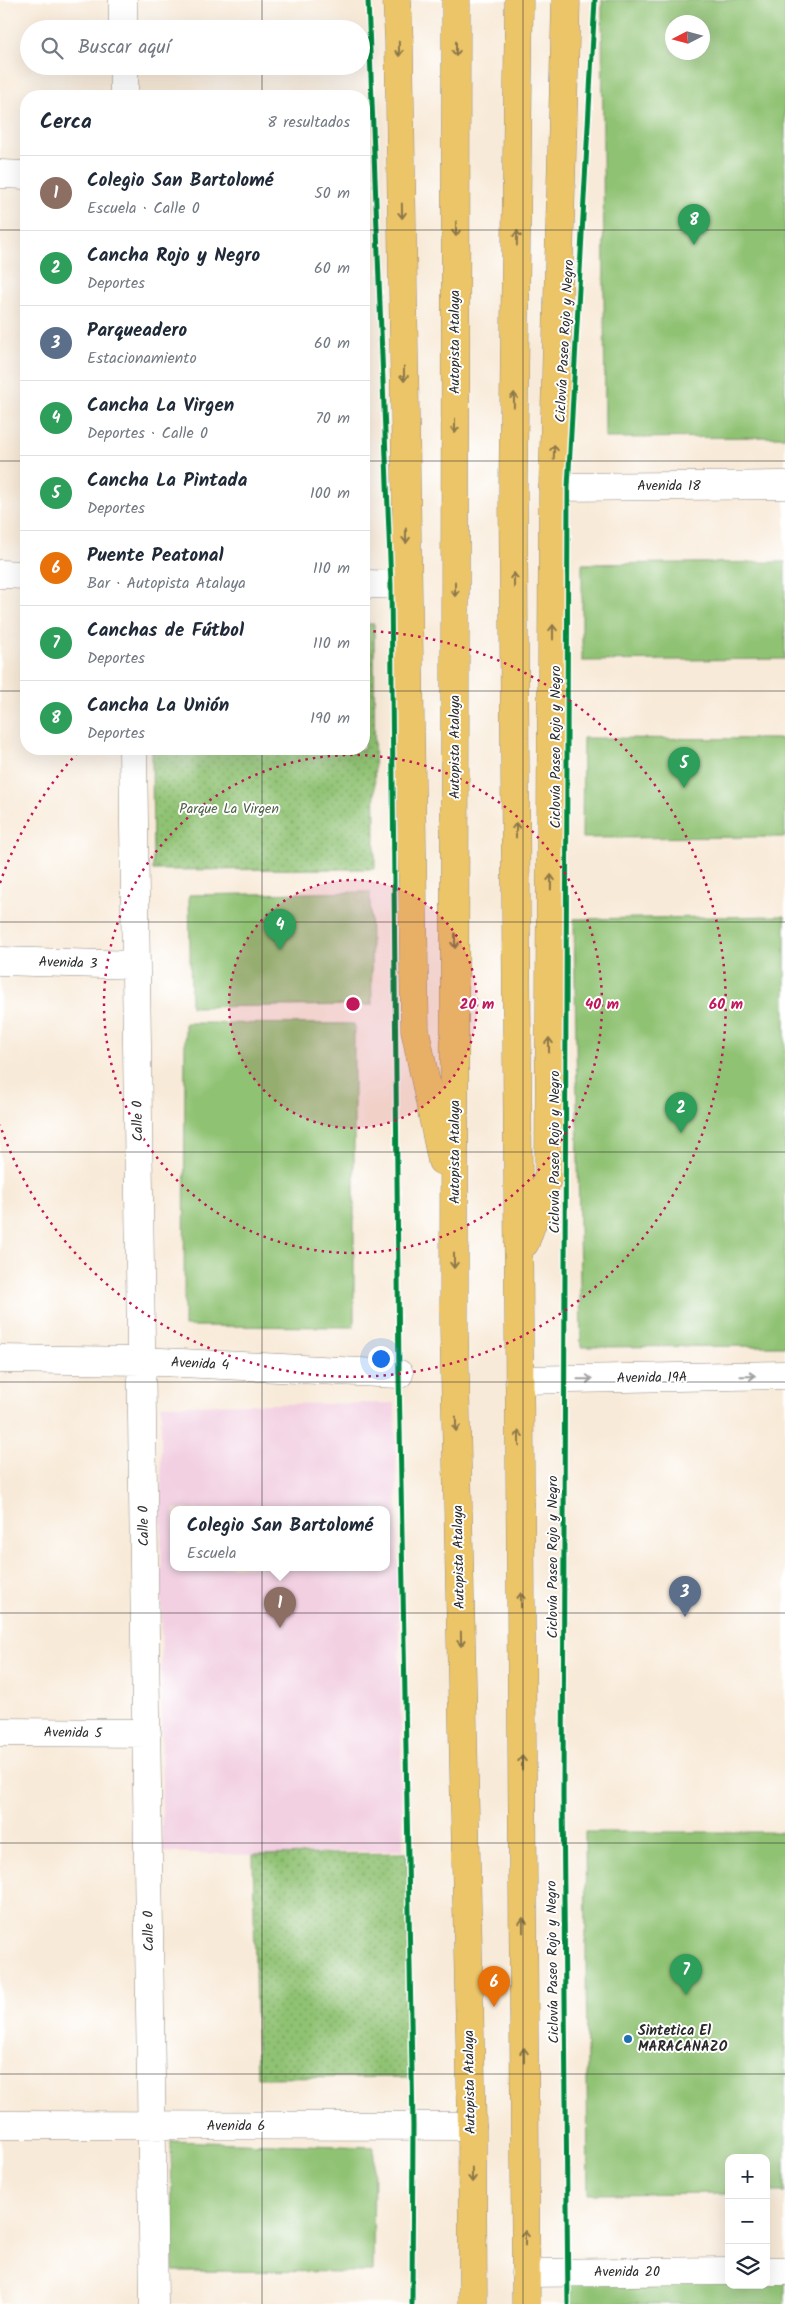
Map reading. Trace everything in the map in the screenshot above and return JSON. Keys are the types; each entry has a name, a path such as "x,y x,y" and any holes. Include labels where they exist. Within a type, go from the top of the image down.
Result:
{"main road":[{"path":"397,0 415,1030 437,1131 454,1232"},
{"name":"Autopista Atalaya","path":"456,0 454,1232 472,2126 473,2304"},
{"path":"519,0 513,488 526,2304"},
{"path":"519,1264 549,1174 553,488 566,0"}],"street":[{"path":"123,0 123,20"},
{"path":"124,75 124,90"},
{"path":"0,174 20,175"},
{"name":"Avenida 18","path":"553,488 785,486"},
{"path":"0,574 20,575"},
{"path":"370,584 407,585"},
{"name":"Calle 0","path":"133,755 154,2304"},
{"name":"Avenida 3","path":"0,961 136,965"},
{"name":"Avenida 4","path":"0,1359 141,1361 400,1374"},
{"name":"Avenida 19A","path":"519,1380 785,1376"},
{"name":"Avenida 5","path":"0,1732 147,1733"},
{"name":"Avenida 6","path":"0,2125 472,2126"},
{"path":"770,2271 785,2271"},
{"name":"Avenida 20","path":"525,2273 725,2272"}],"shaded area":[{"path":"395,1403 403,1850 253,1855 162,1852 161,1405"}],"green space":[{"path":"602,0 785,0 785,437 605,438"},
{"path":"785,562 785,659 582,661 582,564"},
{"name":"Parque La Virgen","path":"370,624 374,624 375,869 153,870 152,755 370,755"},
{"path":"583,738 785,739 785,837 582,838"},
{"path":"370,892 372,1005 191,1007 189,895"},
{"path":"785,916 785,1346 581,1347 574,919"},
{"path":"185,1023 354,1024 354,1327 184,1326"},
{"path":"585,1832 785,1832 785,2192 770,2192 770,2154 725,2154 725,2193 588,2194"},
{"path":"407,1853 410,2077 257,2078 253,1855"},
{"path":"171,2141 374,2147 373,2272 173,2271"},
{"path":"568,2273 725,2277 725,2289 770,2289 770,2277 785,2278 785,2304 568,2304"}],"cycle path":[{"path":"368,0 369,20"},
{"name":"Ciclovía Paseo Rojo y Negro","path":"568,2304 563,1796 568,487 595,0"},
{"path":"370,51 391,585 399,1374 413,2126 412,2304"}],"place":[{"name":"Cancha La Unión","path":"694,245"},
{"name":"Cancha La Pintada","path":"684,788"},
{"name":"Cancha La Virgen","path":"280,950"},
{"name":"Cancha Rojo y Negro","path":"681,1133"},
{"name":"Parqueadero","path":"685,1617"},
{"name":"Colegio San Bartolomé","path":"280,1628"},
{"name":"Canchas de Fútbol","path":"686,1995"},
{"name":"Puente Peatonal","path":"494,2007"},
{"name":"Sintetica El MARACANAZO","path":"628,2039"}]}
